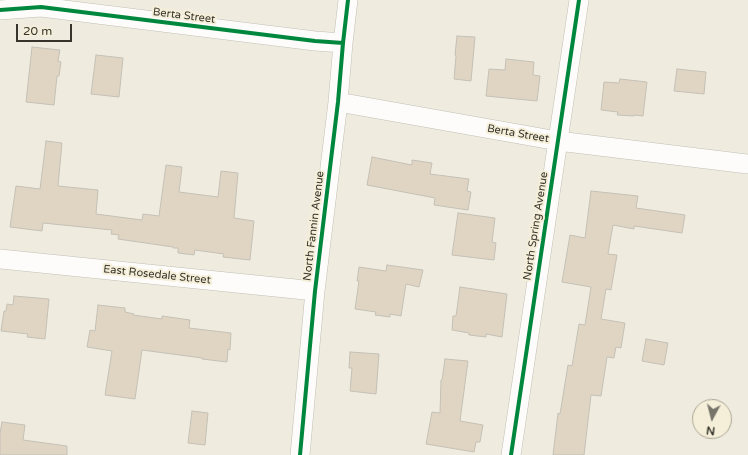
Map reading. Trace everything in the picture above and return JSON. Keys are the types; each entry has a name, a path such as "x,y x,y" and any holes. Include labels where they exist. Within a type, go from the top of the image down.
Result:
{"street":[{"name":"North Fannin Avenue","path":"300,455 315,291 338,102 348,0"},
{"name":"North Spring Avenue","path":"511,455 580,0"},
{"name":"Berta Street","path":"0,10 42,8 343,43"},
{"name":"Berta Street","path":"338,102 558,141 748,164"},
{"name":"East Rosedale Street","path":"0,259 315,291"}],"building":[{"path":"457,36 475,37 471,81 454,79"},
{"path":"32,47 60,50 58,61 61,62 59,76 57,76 54,105 26,102"},
{"path":"96,55 123,58 119,97 91,94"},
{"path":"506,59 534,62 533,75 540,76 537,101 486,96 489,69 505,70"},
{"path":"677,69 706,72 704,94 674,91"},
{"path":"620,79 647,82 643,116 617,115 618,112 601,110 604,82 619,83"},
{"path":"46,141 62,143 58,186 98,190 96,214 142,220 143,214 159,216 166,165 182,167 179,192 218,197 221,171 238,173 234,218 254,221 250,260 223,257 224,254 195,250 194,255 178,253 178,248 118,239 119,235 111,234 112,230 43,223 42,231 10,227 16,186 40,189"},
{"path":"372,157 412,165 412,160 432,163 430,174 469,179 467,191 471,192 468,210 434,205 435,198 367,185"},
{"path":"591,191 638,196 636,208 685,215 682,233 634,226 634,229 613,225 608,254 617,255 611,290 606,289 601,319 625,323 621,348 616,347 614,358 607,357 601,396 591,395 584,455 553,455 558,413 560,414 568,365 572,366 579,324 585,325 591,287 562,282 570,235 585,238"},
{"path":"458,213 495,218 492,242 496,243 494,260 452,255"},
{"path":"387,265 423,270 419,287 406,284 401,316 390,314 390,317 375,315 376,312 355,309 359,281 357,281 359,267 386,271"},
{"path":"460,287 507,294 502,337 486,334 486,337 469,335 469,333 452,330 453,316 456,316"},
{"path":"14,296 49,299 45,339 27,337 28,334 1,331 4,311 6,311 7,304 13,305"},
{"path":"98,305 125,308 125,312 134,314 133,315 162,319 162,316 190,320 189,328 231,333 230,350 228,349 227,362 142,350 135,399 105,395 112,351 87,347 90,330 95,331"},
{"path":"646,339 668,343 664,365 642,361"},
{"path":"350,352 379,354 376,394 350,391 352,368 349,368"},
{"path":"445,359 468,361 460,421 483,425 480,442 476,442 474,452 426,444 432,412 440,413 441,380"},
{"path":"192,411 208,413 205,445 188,443"},
{"path":"2,422 25,425 23,440 67,446 67,455 0,455 0,433"}],"cycle path":[{"path":"300,455 315,291 338,102 348,0"},
{"path":"511,455 579,0"},
{"path":"0,10 41,7 315,41 343,43"}]}
